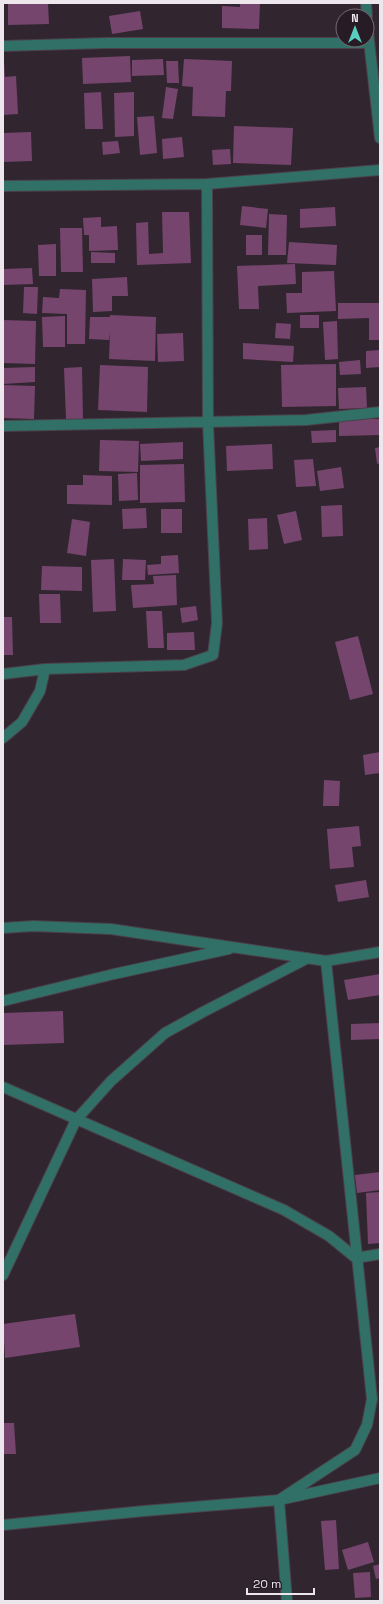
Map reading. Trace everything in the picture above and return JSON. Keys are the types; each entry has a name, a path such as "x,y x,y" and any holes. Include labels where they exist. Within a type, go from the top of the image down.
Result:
{"street":[{"path":"3,46 106,42 335,43"},
{"path":"369,48 380,138"},
{"path":"3,186 207,184 380,170"},
{"path":"3,674 44,669 184,665 213,655 217,623 208,423 207,184"},
{"path":"3,426 306,420 380,412"},
{"path":"3,738 22,722 40,691 44,669"},
{"path":"3,928 33,926 111,929 326,961 380,952"},
{"path":"3,1001 114,974 236,948"},
{"path":"3,1275 76,1120 111,1081 164,1033 308,958"},
{"path":"279,1500 355,1450 367,1425 372,1399 326,961"},
{"path":"3,1087 284,1210 329,1236 356,1258 380,1254"},
{"path":"3,1525 144,1511 279,1500 380,1478"},
{"path":"279,1500 287,1601"}],"building":[{"path":"8,3 48,3 49,24 8,25"},
{"path":"240,3 260,3 259,29 222,28 222,6 240,7"},
{"path":"140,11 143,29 112,34 109,16"},
{"path":"130,56 131,82 83,84 82,58"},
{"path":"163,59 164,75 132,76 132,60"},
{"path":"184,59 232,61 231,91 226,91 225,117 192,116 193,87 182,86"},
{"path":"3,61 5,77 16,76 18,114 3,115"},
{"path":"166,61 178,61 179,83 167,83"},
{"path":"166,87 178,89 173,119 162,118"},
{"path":"101,92 103,129 85,129 84,93"},
{"path":"134,92 134,136 115,137 114,93"},
{"path":"154,116 157,153 140,155 137,117"},
{"path":"234,126 293,128 291,165 233,163"},
{"path":"31,132 32,161 3,162 3,133"},
{"path":"182,137 184,157 163,159 162,139"},
{"path":"118,141 120,153 103,155 102,142"},
{"path":"230,149 231,164 213,165 212,150"},
{"path":"242,206 268,209 266,228 240,225"},
{"path":"335,207 336,226 300,228 300,209"},
{"path":"162,212 189,212 191,263 137,265 136,223 148,222 149,254 163,253"},
{"path":"269,214 287,215 286,255 268,255"},
{"path":"101,217 101,227 117,226 118,250 89,251 89,235 84,235 83,218"},
{"path":"60,228 82,228 83,272 61,272"},
{"path":"246,235 262,235 262,255 246,255"},
{"path":"289,242 337,245 336,265 287,263"},
{"path":"56,244 56,276 39,276 38,245"},
{"path":"91,252 115,253 115,263 91,263"},
{"path":"295,264 296,284 258,286 259,309 239,309 237,266"},
{"path":"32,268 33,284 3,285 3,269"},
{"path":"334,271 336,311 287,313 286,293 302,293 302,272"},
{"path":"127,277 128,296 112,296 112,311 93,312 92,279"},
{"path":"24,287 38,287 37,314 23,313"},
{"path":"60,289 86,290 85,344 67,344 67,314 42,313 43,297 59,298"},
{"path":"338,303 380,303 380,340 369,340 369,318 338,319"},
{"path":"110,315 156,317 155,361 109,359 110,333 109,340 89,339 90,317 110,317"},
{"path":"300,315 319,315 319,328 300,328"},
{"path":"65,316 65,347 43,347 42,317"},
{"path":"3,320 36,321 35,364 3,363"},
{"path":"337,321 338,359 325,360 323,322"},
{"path":"276,323 291,324 290,339 275,338"},
{"path":"183,333 184,361 158,362 157,334"},
{"path":"243,343 294,346 293,362 243,359"},
{"path":"380,350 380,367 366,368 366,351"},
{"path":"360,360 361,374 340,375 339,362"},
{"path":"336,364 336,406 282,407 281,365"},
{"path":"100,365 148,367 147,412 98,410"},
{"path":"35,367 35,382 3,384 3,368"},
{"path":"82,367 83,419 66,419 64,368"},
{"path":"3,385 35,386 34,419 3,418"},
{"path":"366,387 367,408 339,409 338,388"},
{"path":"339,419 380,419 380,435 339,436"},
{"path":"336,430 336,442 312,443 311,431"},
{"path":"100,440 139,441 138,472 99,471"},
{"path":"183,442 183,459 141,461 140,444"},
{"path":"272,444 273,469 227,471 226,446"},
{"path":"380,447 380,463 377,464 375,448"},
{"path":"313,459 316,486 296,487 294,460"},
{"path":"184,464 185,502 140,503 140,465"},
{"path":"341,467 344,488 320,491 317,471"},
{"path":"137,473 138,500 119,501 118,474"},
{"path":"83,475 112,476 112,505 67,504 67,485 83,485"},
{"path":"342,505 343,536 322,537 321,506"},
{"path":"146,508 147,528 123,529 122,509"},
{"path":"161,509 182,509 182,533 161,533"},
{"path":"296,511 302,540 284,544 277,515"},
{"path":"267,518 268,549 249,550 248,519"},
{"path":"72,519 90,522 86,556 67,553"},
{"path":"178,555 179,573 148,575 147,565 161,564 161,556"},
{"path":"114,559 116,611 93,612 91,560"},
{"path":"123,559 146,560 145,580 122,580"},
{"path":"42,566 82,567 82,591 41,590"},
{"path":"176,575 177,605 133,608 131,585 154,584 153,576"},
{"path":"39,594 60,594 61,623 40,623"},
{"path":"196,606 198,620 182,623 180,608"},
{"path":"146,611 162,611 164,648 148,648"},
{"path":"3,617 12,617 13,655 3,655"},
{"path":"194,632 195,650 167,650 167,633"},
{"path":"358,636 373,694 350,700 335,642"},
{"path":"380,752 380,773 365,775 363,755"},
{"path":"324,780 340,781 339,806 323,806"},
{"path":"359,826 361,846 352,847 354,867 330,869 327,829"},
{"path":"366,880 369,897 338,902 335,885"},
{"path":"380,974 380,995 348,1000 344,980"},
{"path":"63,1011 64,1043 3,1045 3,1013"},
{"path":"380,1023 380,1039 351,1040 351,1024"},
{"path":"380,1172 380,1190 357,1193 355,1175"},
{"path":"380,1192 380,1243 368,1244 366,1193"},
{"path":"75,1314 80,1347 5,1358 3,1324"},
{"path":"3,1423 14,1423 16,1454 3,1454"},
{"path":"336,1520 339,1569 325,1570 321,1521"},
{"path":"368,1542 374,1562 348,1570 342,1550"},
{"path":"380,1564 380,1578 376,1579 373,1566"},
{"path":"370,1572 371,1597 355,1598 353,1573"}]}
